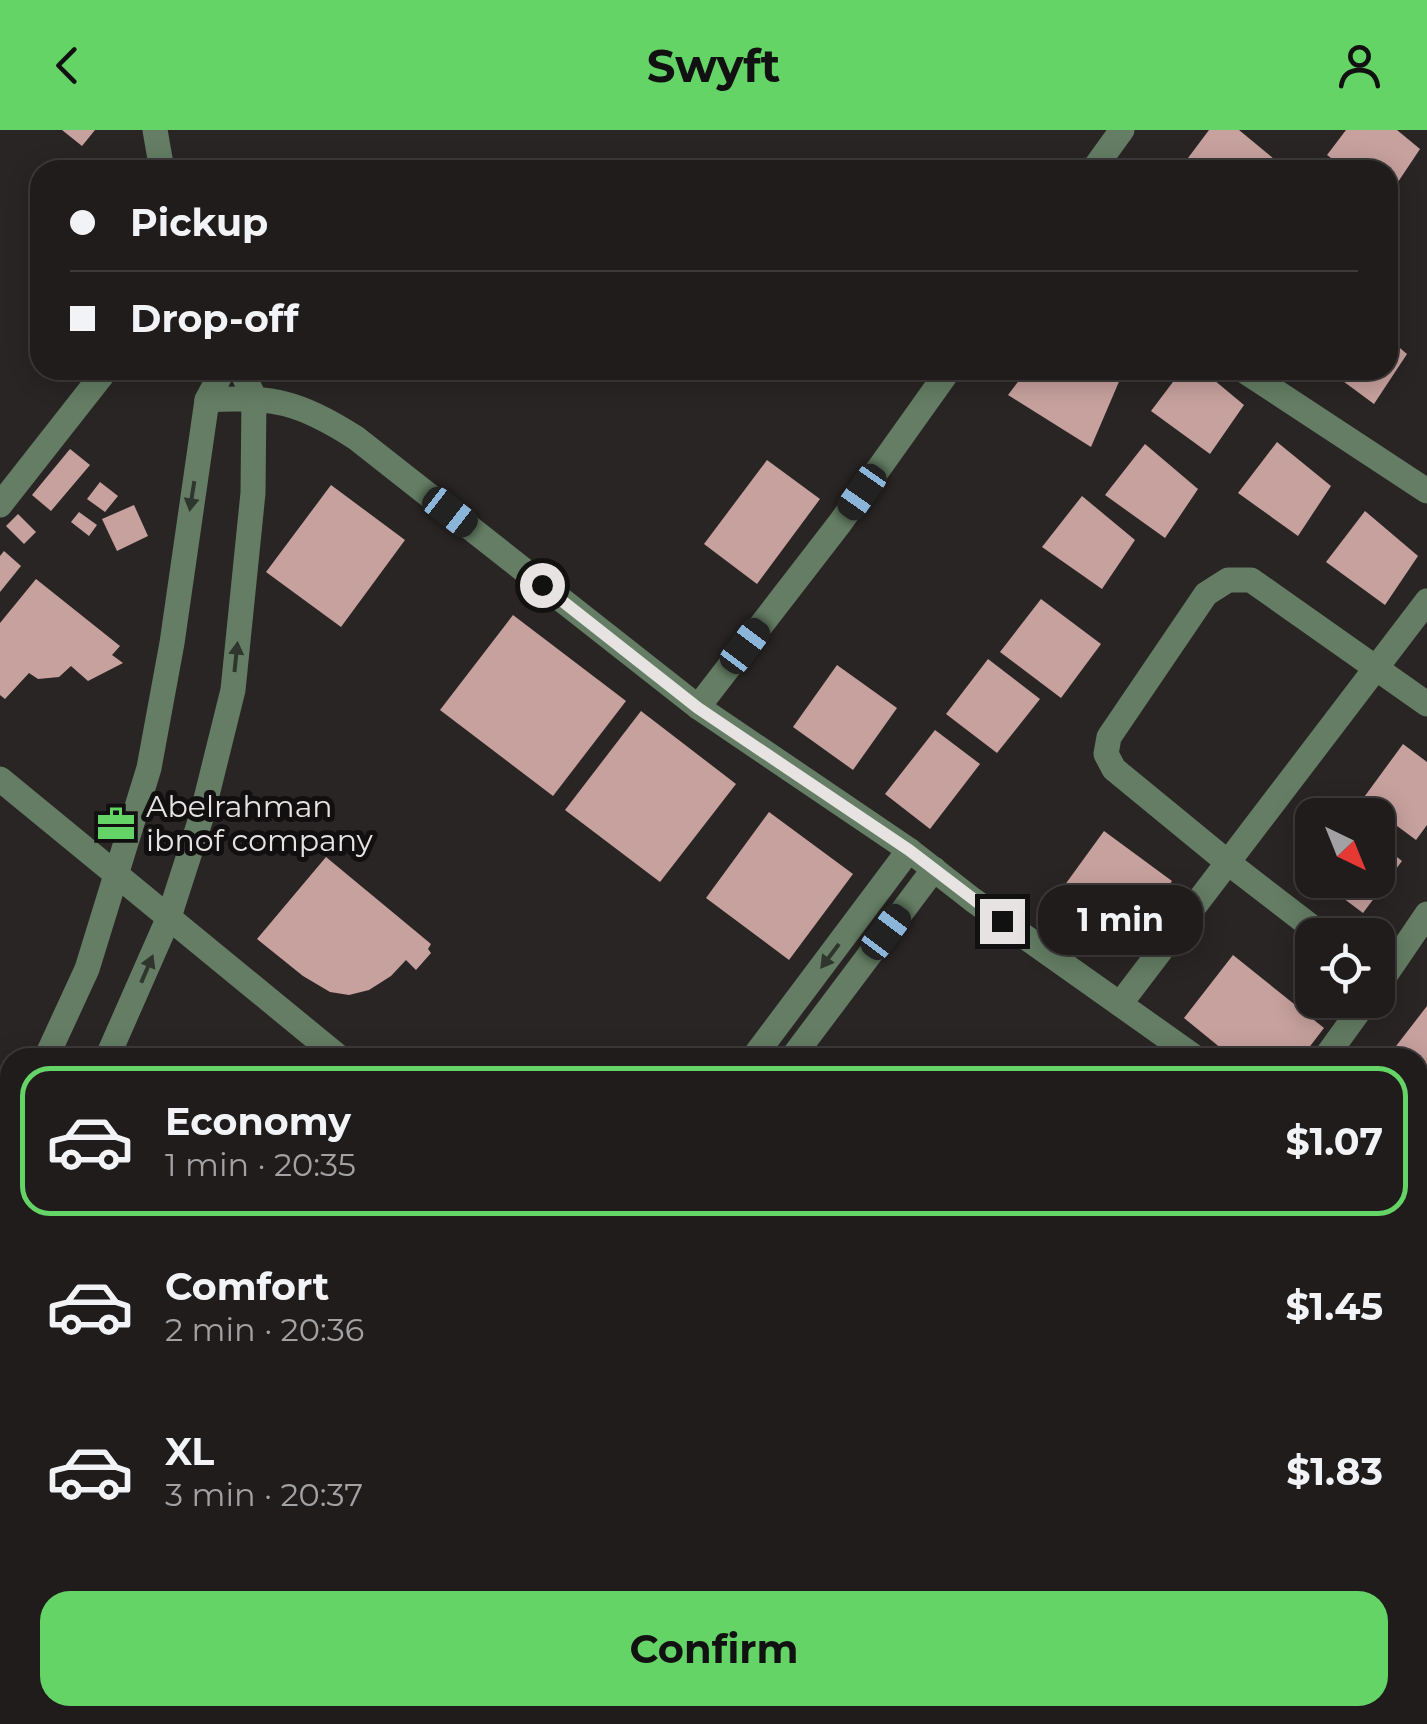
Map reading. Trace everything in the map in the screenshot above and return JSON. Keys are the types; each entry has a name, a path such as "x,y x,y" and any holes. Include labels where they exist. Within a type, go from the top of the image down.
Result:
{"street":[{"path":"155,130 160,160"},
{"path":"1100,160 1122,130"},
{"path":"0,505 98,380"},
{"path":"51,1048 87,969 149,768 172,643 207,400 218,380"},
{"path":"111,1048 169,916 202,815 233,690 253,493 254,397 246,380"},
{"path":"698,708 840,523 942,380"},
{"path":"1258,380 1427,492"},
{"path":"207,400 277,400 318,413 356,438 698,708 909,850 1182,1048"},
{"path":"1300,918 1114,769 1106,754 1109,737 1206,594 1228,580 1250,580 1427,704"},
{"path":"1120,1004 1427,600"},
{"path":"0,779 328,1048"},
{"path":"760,1048 909,850"},
{"path":"799,1048 934,868"},
{"path":"1395,959 1427,914"},
{"path":"1332,1048 1353,1018"}],"building":[{"path":"62,130 95,130 82,146"},
{"path":"1209,130 1239,130 1274,159 1273,160 1186,160"},
{"path":"1346,130 1397,130 1420,149 1398,182 1398,160 1334,160 1327,155"},
{"path":"1398,346 1407,354 1398,368"},
{"path":"1019,380 1120,380 1091,447 1008,395"},
{"path":"1174,380 1214,380 1244,405 1210,454 1151,411"},
{"path":"1342,380 1390,380 1374,404"},
{"path":"1277,442 1331,486 1298,536 1238,493"},
{"path":"1145,444 1198,489 1165,538 1105,495"},
{"path":"70,449 90,465 51,511 32,495"},
{"path":"767,460 820,499 757,584 704,544"},
{"path":"100,482 118,496 105,512 87,499"},
{"path":"331,485 405,540 341,627 266,572"},
{"path":"1082,496 1135,540 1102,589 1042,547"},
{"path":"134,505 148,536 117,551 102,519"},
{"path":"1365,511 1418,556 1385,605 1326,562"},
{"path":"79,512 97,525 89,536 71,522"},
{"path":"18,514 36,532 24,544 6,526"},
{"path":"4,551 21,566 0,592 0,556"},
{"path":"36,579 120,646 112,655 123,663 88,681 71,666 59,677 38,679 29,673 5,699 0,695 0,623"},
{"path":"1041,599 1101,644 1061,698 1000,652"},
{"path":"513,615 626,701 553,796 440,710"},
{"path":"988,659 1040,699 997,753 946,714"},
{"path":"837,665 897,708 853,770 793,727"},
{"path":"641,711 736,784 660,882 565,810"},
{"path":"935,730 980,764 930,829 885,794"},
{"path":"1403,744 1427,762 1427,825 1416,840 1395,824 1395,798 1363,798"},
{"path":"769,812 853,874 789,960 706,898"},
{"path":"1104,831 1172,881 1120,954 1051,904"},
{"path":"326,857 431,944 431,953 416,970 406,960 369,990 349,995 330,992 257,939"},
{"path":"1343,898 1374,898 1363,913"},
{"path":"1233,955 1295,1005 1295,1018 1312,1018 1324,1028 1309,1048 1221,1048 1184,1018"},
{"path":"1427,1006 1427,1048 1395,1048"}],"place":[{"name":"Abelrahman ibnof company","path":"116,824"}],"route":[{"path":"542,585 698,708 909,850 1002,921"}]}
